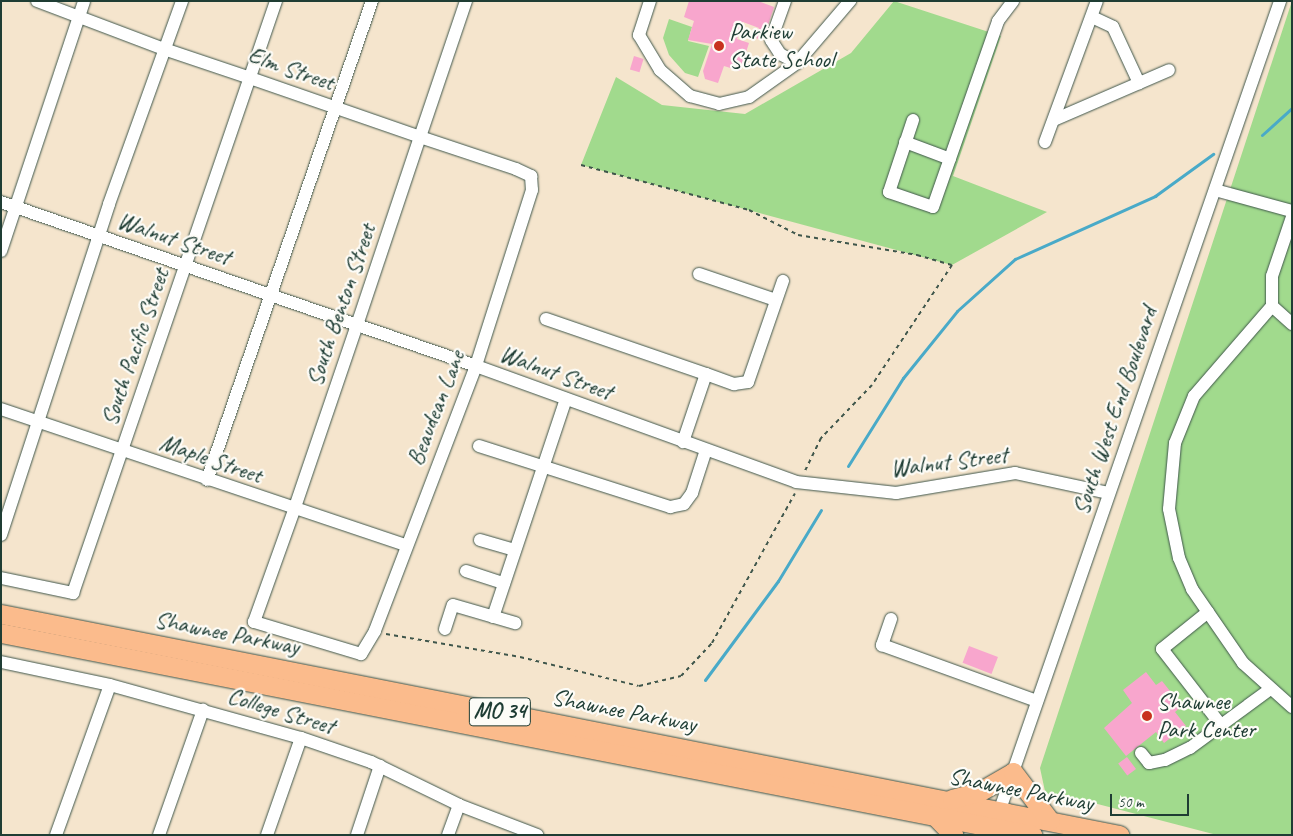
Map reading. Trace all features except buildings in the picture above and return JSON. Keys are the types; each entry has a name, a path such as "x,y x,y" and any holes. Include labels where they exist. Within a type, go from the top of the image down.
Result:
{"highway":[{"name":"Shawnee Parkway","path":"1,614 946,800 995,824 1050,821 1119,835"},
{"name":"Shawnee Parkway","path":"1,633 934,815 995,824 1032,835"},
{"path":"946,800 979,792 1013,772 1050,821"},
{"path":"934,815 954,835"}],"street":[{"name":"Elm Street","path":"37,1 164,49 420,136 531,176"},
{"path":"1,251 84,1"},
{"path":"1,535 99,236 182,1"},
{"name":"South Pacific Street","path":"1,578 73,593 276,1"},
{"path":"207,480 372,1"},
{"name":"South Benton Street","path":"366,651 361,654 254,622 294,510 466,1"},
{"path":"650,1 639,35 660,70 690,96 719,104 749,97 797,63 850,1"},
{"path":"785,1 771,40 780,54 797,63"},
{"path":"913,120 889,192 933,208 998,21 1013,1"},
{"path":"1045,142 1056,119 1097,1"},
{"name":"South West End Boulevard","path":"995,824 1280,1"},
{"path":"1092,17 1113,26 1139,82"},
{"path":"1056,119 1169,70"},
{"path":"905,142 950,159"},
{"name":"Beaudean Lane","path":"366,651 476,366 532,190 531,176"},
{"path":"1215,190 1292,211"},
{"name":"Walnut Street","path":"1,202 476,366 800,483 896,493 1015,473 1108,494"},
{"path":"1292,216 1272,276 1272,306 1202,382 1175,443 1170,476 1171,526 1185,574 1231,648 1270,690 1292,707"},
{"path":"699,274 776,300"},
{"path":"546,319 734,384 748,382 782,281"},
{"path":"1272,306 1292,324"},
{"path":"683,442 706,374"},
{"path":"493,617 566,399"},
{"name":"Maple Street","path":"1,409 294,510 407,546"},
{"path":"479,446 670,507 684,504 692,493 706,450"},
{"path":"480,540 515,550"},
{"path":"466,571 504,583"},
{"path":"445,629 453,605 515,623"},
{"path":"1208,612 1162,649 1221,725"},
{"path":"891,619 882,644 1037,701"},
{"name":"College Street","path":"1,662 110,685 301,738 380,766 459,805 537,835"},
{"path":"56,835 110,685"},
{"path":"1141,753 1149,764 1156,764 1190,748 1270,690"},
{"path":"159,835 203,710"},
{"path":"267,835 301,738"},
{"path":"357,835 380,766"},
{"path":"448,835 459,805"}],"path":[{"path":"375,631 639,686 681,676 712,643 800,483 821,438 872,385 952,265 917,254 798,235 749,210 581,165"}],"green space":[{"path":"894,1 1001,36 953,176 1047,212 952,265 581,165 616,77 662,105 745,114 851,53"},
{"path":"1292,1 1292,835 1217,835 1086,801 1046,796 1040,768"},
{"path":"669,19 692,27 688,41 709,46 698,77 685,73 669,55 663,38"}],"waterway":[{"path":"1262,135 1292,108"},
{"path":"848,466 903,378 957,311 1015,259 1155,196 1213,154"},
{"path":"705,680 778,581 821,510"}],"place":[{"name":"Parkiew State School","path":"719,46"},
{"name":"Shawnee Park Center","path":"1147,716"}]}
